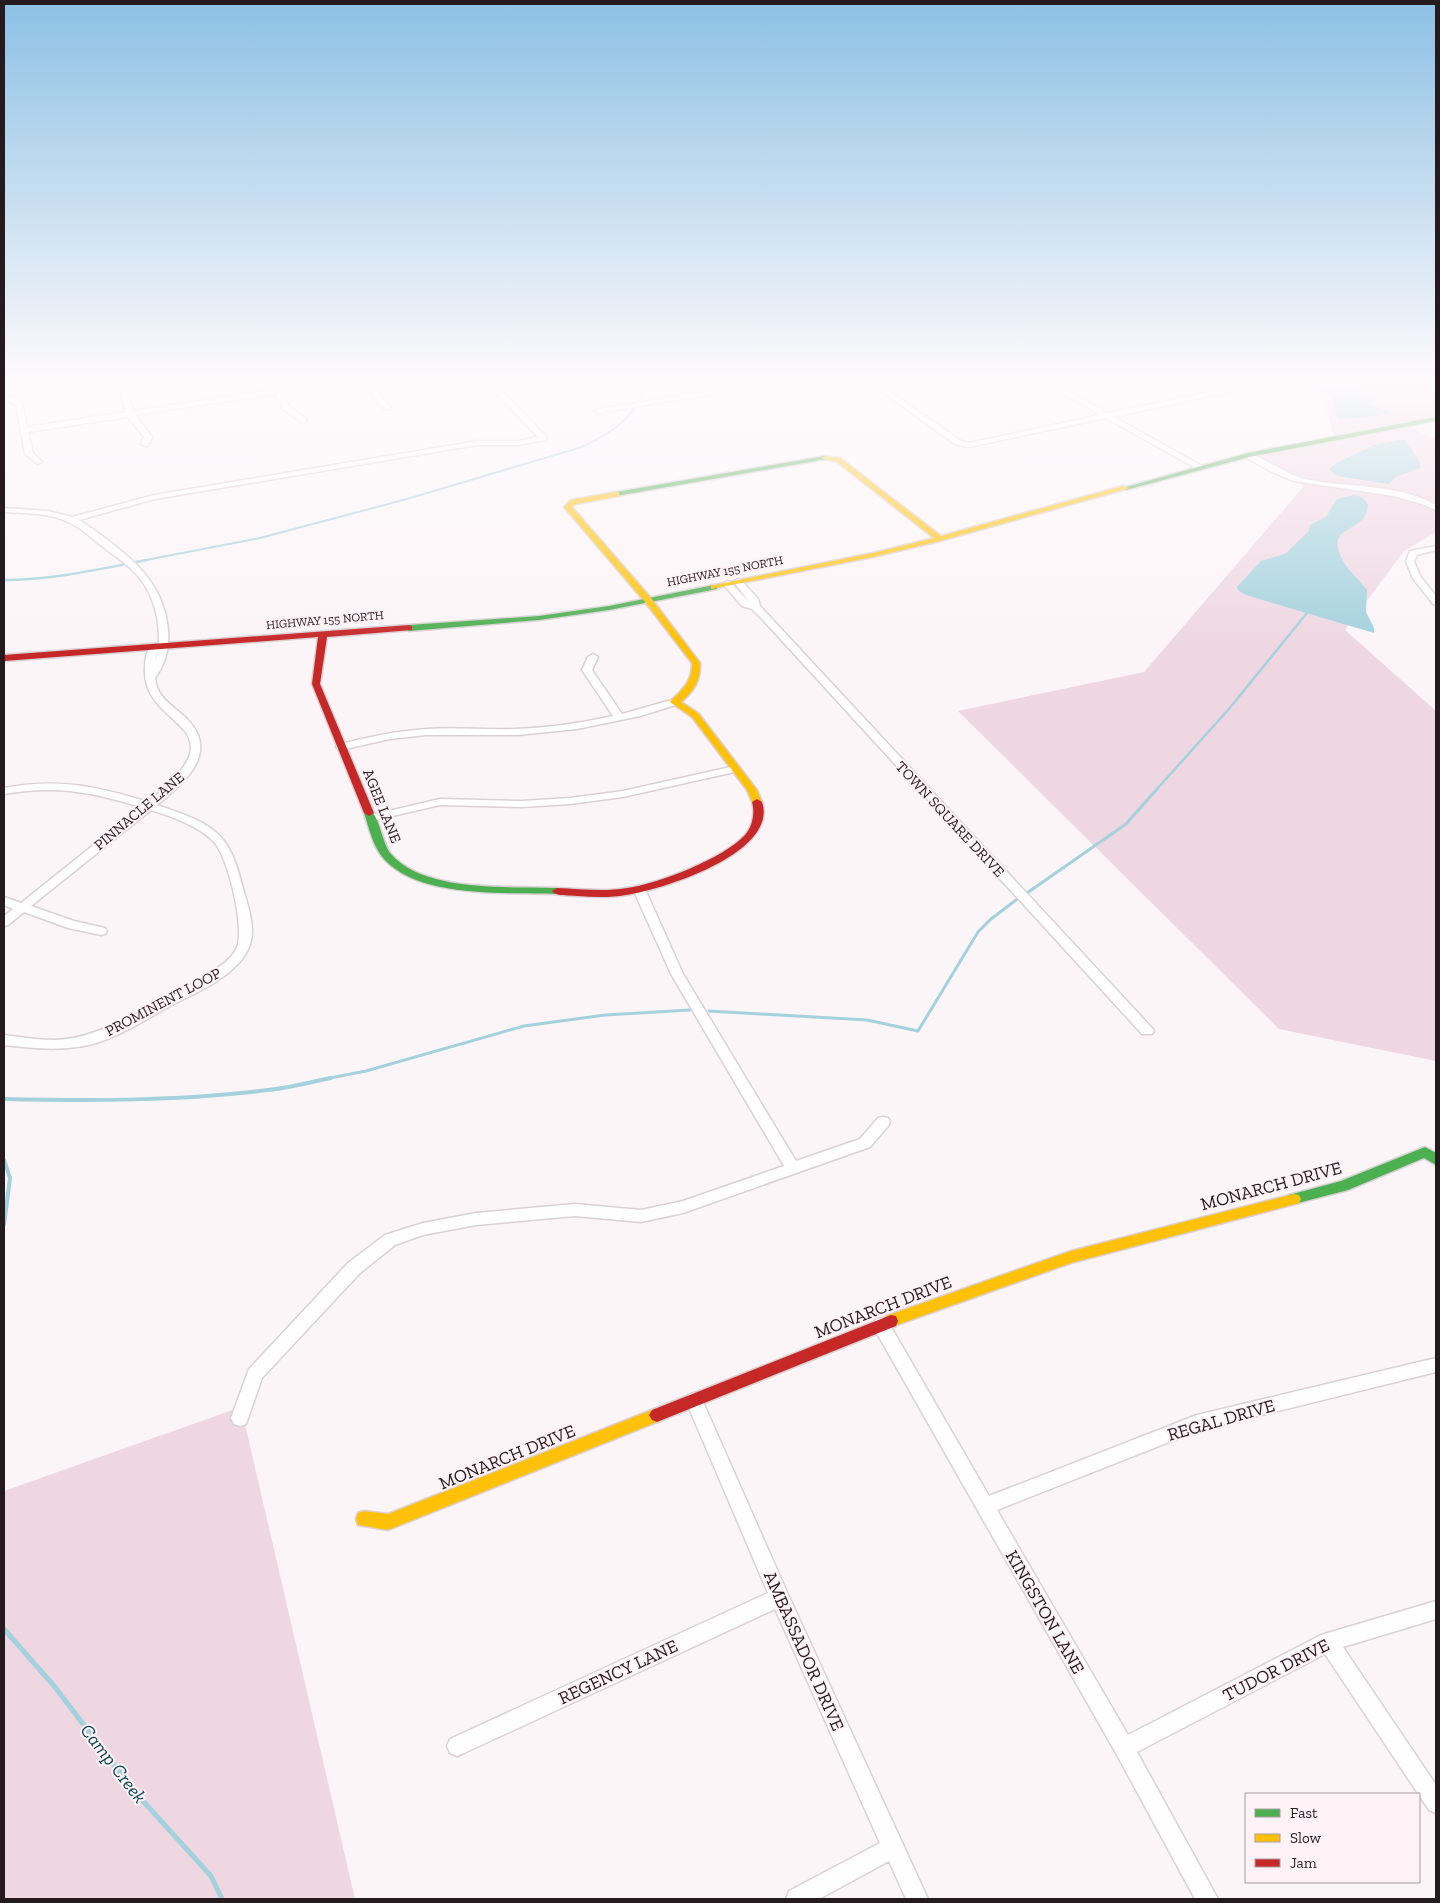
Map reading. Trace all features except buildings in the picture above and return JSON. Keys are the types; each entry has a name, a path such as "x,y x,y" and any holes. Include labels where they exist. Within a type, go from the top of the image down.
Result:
{"street":[{"path":"71,520 154,497 330,468"},
{"path":"341,747 407,733 440,731 517,732 562,728 654,710 675,702 688,691 698,675 696,663 648,600 568,507 574,502 768,468"},
{"path":"850,468 940,539"},
{"name":"HIGHWAY 155 NORTH","path":"4,658 557,616 600,610 873,555 940,539 1199,468"},
{"path":"1270,468 1280,474 1296,478 1426,501 1436,508"},
{"path":"4,510 59,516 71,520 124,558 150,585 158,602 159,647"},
{"path":"1436,548 1413,553 1410,561 1416,577 1436,602"},
{"name":"TOWN SQUARE DRIVE","path":"733,583 745,604 755,607 1147,1031"},
{"name":"AGEE LANE","path":"323,634 316,684 341,747 386,855 401,870 423,880 449,885 593,893 626,892 689,872 728,853 749,837 757,821 759,806 752,790 695,715 675,702"},
{"name":"PINNACLE LANE","path":"4,922 148,806 184,775 193,760 196,750 195,739 191,729 156,696 152,685 151,677 160,662 159,647"},
{"path":"593,657 587,670 619,717"},
{"path":"371,818 440,802 522,804 570,801 623,794 736,769"},
{"name":"PROMINENT LOOP","path":"4,791 36,786 71,787 97,791 197,823 216,837 224,847 247,927 247,940 241,952 230,965 211,979 115,1030 95,1038 55,1045 4,1040"},
{"path":"639,889 677,974 792,1167"},
{"path":"4,901 72,925 101,931"},
{"path":"240,1418 255,1374 354,1268 390,1240 423,1228 476,1219 575,1210 641,1216 683,1207 792,1167 865,1143 883,1122"},
{"name":"MONARCH DRIVE","path":"364,1519 388,1522 881,1325 1071,1257 1343,1186 1425,1152 1436,1160"},
{"name":"KINGSTON LANE","path":"881,1325 1124,1748 1207,1899"},
{"name":"REGAL DRIVE","path":"984,1507 1197,1423 1436,1365"},
{"name":"AMBASSADOR DRIVE","path":"694,1401 779,1597 917,1899"},
{"name":"REGENCY LANE","path":"458,1746 779,1597"},
{"name":"TUDOR DRIVE","path":"1124,1748 1328,1642 1436,1610"},
{"path":"1328,1642 1436,1803"},
{"path":"797,1899 894,1847"}],"shaded area":[{"path":"1274,468 1436,468 1436,532 1404,551 1345,630 1436,711 1436,1061 1279,1029 958,711 1144,672 1304,486"},
{"path":"241,1407 355,1899 4,1899 4,1491"}],"water":[{"path":"1420,468 1396,477 1389,484 1337,476 1329,469"},
{"path":"1353,495 1365,501 1368,505 1367,511 1362,520 1339,538 1339,550 1347,567 1367,590 1366,612 1374,628 1374,633 1246,595 1239,591 1237,587 1261,561 1287,553 1309,531 1310,525 1326,517 1337,499"}],"waterway":[{"path":"141,561 260,538 407,499 512,468"},
{"path":"4,580 58,576 147,560"},
{"path":"1156,790 1228,710 1307,613"},
{"path":"1027,893 1126,824 1157,789"},
{"path":"709,1011 867,1020 918,1031 978,932 991,919 1016,900"},
{"path":"325,1079 366,1071 524,1026 605,1015 690,1010"},
{"path":"4,1099 103,1100 235,1094 276,1089 331,1078"},
{"name":"Camp Creek","path":"4,1160 10,1178 4,1225"},
{"name":"Camp Creek","path":"4,1629 55,1687 133,1790 211,1876 222,1899"}],"traffic: fast":[{"path":"616,494 768,468"},
{"path":"1126,488 1201,468"},
{"path":"409,628 539,618 609,608 714,587"},
{"path":"369,813 379,841 387,856 401,868 419,877 466,887 557,891"},
{"path":"1294,1199 1343,1186 1425,1152 1436,1160"}],"traffic: slow":[{"path":"849,468 940,539"},
{"path":"714,587 873,555 940,539 1126,488"},
{"path":"616,494 574,502 568,507 648,600 696,663 696,676 692,686 675,702 695,715 752,790 757,802"},
{"path":"891,1321 1071,1257 1294,1199"},
{"path":"364,1519 388,1522 657,1415"}],"traffic: jam":[{"path":"4,658 409,628"},
{"path":"323,634 316,684 369,813"},
{"path":"557,891 626,892 655,885 708,864 748,838 757,821 759,811 757,802"},
{"path":"657,1415 891,1321"}]}
